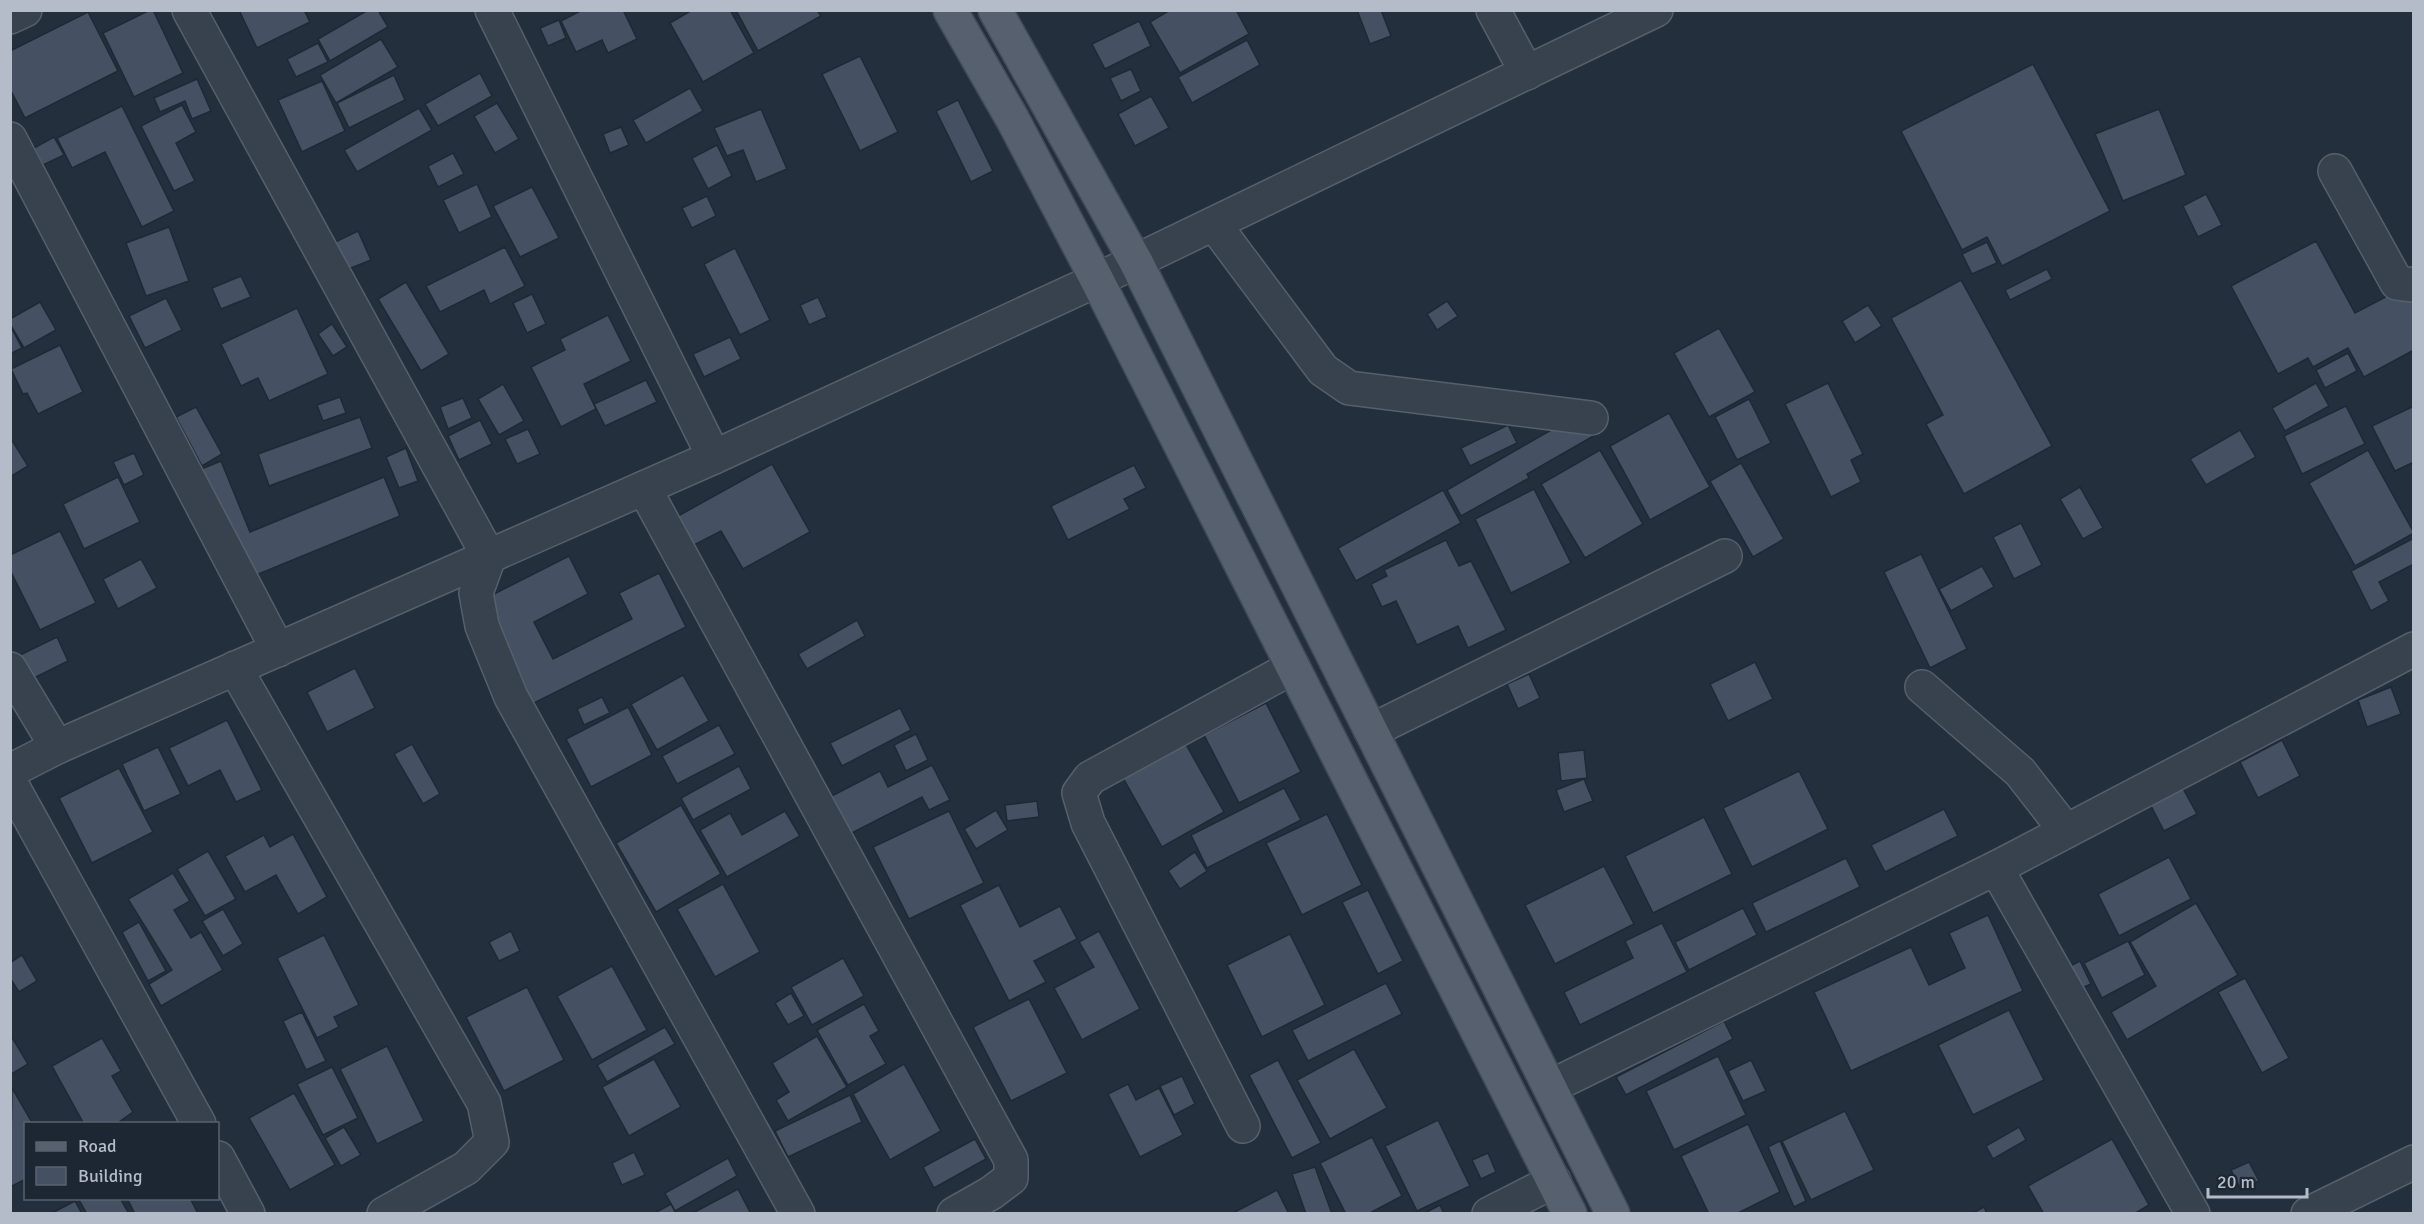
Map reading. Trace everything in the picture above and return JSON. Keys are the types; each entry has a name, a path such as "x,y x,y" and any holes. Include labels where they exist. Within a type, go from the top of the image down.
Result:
{"main road":[{"path":"950,10 1012,120 1097,280 1570,1214"},
{"path":"995,10 1136,262 1613,1214"}],"street":[{"path":"10,17 25,10"},
{"path":"189,10 489,556 476,593 482,626 511,697 798,1214"},
{"path":"492,10 714,457"},
{"path":"1493,10 1527,73"},
{"path":"10,771 57,747 714,457 1136,262 1656,10"},
{"path":"10,140 278,650"},
{"path":"2335,171 2397,283 2414,285"},
{"path":"1214,224 1323,370 1349,388 1591,418"},
{"path":"644,488 1011,1160 1011,1178 991,1193 954,1214"},
{"path":"1371,731 1725,556"},
{"path":"1550,1087 1996,868 2414,649"},
{"path":"1243,1126 1088,823 1079,793 1090,778 1293,667"},
{"path":"236,668 484,1103 492,1142 466,1168 384,1214"},
{"path":"10,669 57,747"},
{"path":"1922,687 2020,772 2066,831"},
{"path":"10,783 198,1122"},
{"path":"1996,868 2193,1214"},
{"path":"219,1160 248,1214"},
{"path":"2308,1214 2414,1162"},
{"path":"1489,1214 1554,1181"}],"building":[{"path":"153,10 183,73 134,97 103,33"},
{"path":"239,10 304,10 310,22 257,48"},
{"path":"368,10 378,10 388,27 330,61 318,39"},
{"path":"582,10 623,10 637,39 608,53 602,40 576,52 561,21"},
{"path":"692,10 730,10 754,53 703,82 670,23"},
{"path":"736,10 817,10 821,16 758,51"},
{"path":"1170,10 1236,10 1249,34 1180,73 1150,22"},
{"path":"1357,10 1381,10 1391,36 1370,44"},
{"path":"88,12 118,71 25,118 10,89 10,51"},
{"path":"559,20 566,38 548,46 540,28"},
{"path":"1139,21 1151,46 1105,69 1092,44"},
{"path":"381,39 398,67 336,103 320,75"},
{"path":"1247,40 1260,65 1192,103 1178,77"},
{"path":"318,43 328,62 296,77 287,59"},
{"path":"860,56 898,132 860,151 822,74"},
{"path":"2033,64 2110,211 2002,266 1987,237 1962,250 1901,131"},
{"path":"1131,69 1141,91 1121,101 1110,78"},
{"path":"480,73 492,96 438,126 425,104"},
{"path":"394,75 405,100 349,128 337,103"},
{"path":"197,79 211,111 192,119 185,101 160,112 154,98"},
{"path":"322,81 345,131 302,152 278,100"},
{"path":"690,88 703,111 646,143 633,120"},
{"path":"1151,96 1169,128 1135,146 1118,114"},
{"path":"958,100 993,171 971,182 936,111"},
{"path":"497,103 519,139 495,153 474,116"},
{"path":"182,105 196,132 176,143 195,181 174,191 141,126"},
{"path":"122,106 174,211 142,227 105,152 72,168 57,138"},
{"path":"419,108 432,130 357,172 344,150"},
{"path":"761,109 787,169 756,182 743,150 727,156 714,128"},
{"path":"2159,109 2186,175 2123,201 2095,134"},
{"path":"621,127 629,145 610,153 603,134"},
{"path":"54,137 64,155 43,165 34,148"},
{"path":"717,145 732,176 708,189 692,158"},
{"path":"453,153 464,174 438,187 428,166"},
{"path":"477,184 492,217 459,233 443,200"},
{"path":"532,187 559,238 520,257 493,206"},
{"path":"2206,194 2222,225 2198,237 2183,206"},
{"path":"707,196 716,216 692,228 682,208"},
{"path":"169,227 189,281 146,296 126,243"},
{"path":"358,231 371,260 346,270 333,243"},
{"path":"2316,241 2355,313 2414,282 2414,350 2364,377 2348,348 2313,367 2308,358 2278,374 2231,286"},
{"path":"1987,242 1997,263 1972,274 1962,254"},
{"path":"505,247 525,286 490,304 484,290 440,312 426,286"},
{"path":"735,248 770,320 740,335 704,264"},
{"path":"2047,269 2052,279 2010,300 2005,290"},
{"path":"241,276 251,297 221,309 212,288"},
{"path":"1961,280 2052,446 1964,494 1926,424 1943,415 1891,318"},
{"path":"406,282 449,354 421,371 378,299"},
{"path":"532,294 546,324 527,333 513,303"},
{"path":"818,297 827,317 809,325 800,305"},
{"path":"166,298 182,330 145,348 129,316"},
{"path":"1447,301 1458,316 1437,330 1427,314"},
{"path":"40,302 56,330 24,348 10,324 10,319"},
{"path":"1868,305 1882,326 1855,343 1842,321"},
{"path":"297,308 328,374 269,401 258,378 241,386 221,344"},
{"path":"608,315 631,361 584,384 596,409 561,427 531,367 565,350 560,339"},
{"path":"332,324 347,347 333,356 318,334"},
{"path":"1719,328 1755,392 1709,417 1674,353"},
{"path":"12,329 22,348 10,354 10,330"},
{"path":"730,337 741,359 704,377 693,354"},
{"path":"60,345 83,392 38,414 27,393 23,394 11,369"},
{"path":"2348,353 2357,371 2325,388 2316,370"},
{"path":"646,380 657,402 605,426 594,404"},
{"path":"1828,383 1863,454 1851,460 1861,482 1831,497 1785,404"},
{"path":"2316,383 2329,406 2285,431 2272,408"},
{"path":"503,384 524,421 499,435 478,399"},
{"path":"340,397 346,413 323,421 317,405"},
{"path":"463,398 472,418 448,429 440,407"},
{"path":"1749,399 1771,443 1737,460 1715,417"},
{"path":"2346,406 2365,444 2302,474 2284,436"},
{"path":"2414,406 2414,462 2395,471 2372,426"},
{"path":"196,407 222,454 202,466 176,417"},
{"path":"1591,407 1604,430 1527,474 1529,478 1461,516 1447,490"},
{"path":"1669,413 1710,487 1650,520 1610,446"},
{"path":"360,417 372,448 269,486 258,454"},
{"path":"480,420 492,444 459,460 448,436"},
{"path":"1508,425 1517,443 1470,466 1461,448"},
{"path":"528,429 540,454 517,464 505,439"},
{"path":"2240,430 2256,457 2206,485 2190,459"},
{"path":"10,437 28,466 10,477"},
{"path":"406,448 418,481 399,488 386,457"},
{"path":"1600,450 1643,524 1585,558 1541,484"},
{"path":"2368,450 2414,533 2355,566 2309,483"},
{"path":"134,453 144,475 124,485 113,462"},
{"path":"221,461 250,532 384,477 400,516 234,584 189,474"},
{"path":"1741,463 1784,539 1753,557 1710,481"},
{"path":"772,464 810,532 743,569 721,531 694,545 678,516"},
{"path":"1134,465 1146,488 1124,499 1130,509 1068,540 1051,506"},
{"path":"118,477 140,522 84,549 63,504"},
{"path":"2080,487 2103,528 2083,539 2060,499"},
{"path":"1534,489 1571,563 1511,593 1475,519"},
{"path":"1443,490 1461,523 1356,581 1338,548"},
{"path":"2021,523 2042,565 2014,579 1993,537"},
{"path":"60,531 96,603 40,630 10,570 10,555"},
{"path":"2414,538 2414,564 2379,582 2389,601 2371,611 2351,571"},
{"path":"1446,540 1459,566 1471,561 1506,630 1468,648 1458,626 1417,645 1396,601 1382,607 1371,584 1387,576 1384,570"},
{"path":"1921,554 1967,649 1930,668 1884,572"},
{"path":"569,556 588,594 534,622 553,659 632,619 619,593 659,573 686,627 532,704 480,601"},
{"path":"141,559 157,588 118,609 103,579"},
{"path":"1982,566 1994,587 1951,611 1939,589"},
{"path":"857,620 865,636 807,669 798,654"},
{"path":"57,637 68,661 30,680 18,656"},
{"path":"1755,662 1773,699 1728,721 1710,684"},
{"path":"355,668 375,708 327,732 307,692"},
{"path":"1529,674 1540,698 1518,709 1507,684"},
{"path":"683,675 709,721 657,750 631,704"},
{"path":"2391,687 2401,714 2367,727 2358,700"},
{"path":"602,697 610,713 584,725 577,709"},
{"path":"1266,703 1301,772 1239,803 1204,735"},
{"path":"628,707 652,755 591,787 566,739"},
{"path":"900,708 911,730 842,766 830,743"},
{"path":"227,720 262,790 236,802 220,770 188,786 169,748"},
{"path":"719,725 735,754 677,784 662,756"},
{"path":"916,734 928,760 906,771 894,745"},
{"path":"2282,740 2300,776 2258,798 2240,762"},
{"path":"1184,741 1224,812 1162,847 1122,776"},
{"path":"412,744 440,794 423,804 394,754"},
{"path":"158,747 181,794 144,811 122,764"},
{"path":"1584,750 1587,778 1561,781 1558,753"},
{"path":"932,765 950,800 929,810 922,797 842,838 822,801 880,771 888,787"},
{"path":"739,766 751,789 693,820 681,798"},
{"path":"119,768 153,832 92,863 59,798"},
{"path":"1799,771 1828,829 1752,867 1723,808"},
{"path":"1584,779 1593,801 1564,812 1556,790"},
{"path":"2181,785 2197,814 2164,831 2149,802"},
{"path":"1284,788 1301,820 1207,868 1191,835"},
{"path":"1037,801 1039,817 1007,821 1005,805"},
{"path":"681,805 721,874 656,912 616,843"},
{"path":"1944,809 1958,836 1885,872 1871,845"},
{"path":"996,810 1008,830 976,849 964,829"},
{"path":"785,811 800,836 727,877 700,830 730,813 742,835"},
{"path":"949,811 984,883 909,919 873,847"},
{"path":"1327,814 1362,885 1302,915 1266,843"},
{"path":"1704,817 1732,874 1653,913 1625,856"},
{"path":"293,834 327,897 298,914 276,875 245,892 225,856 264,835 270,847"},
{"path":"208,851 236,899 205,916 177,869"},
{"path":"1195,852 1207,871 1180,889 1168,871"},
{"path":"2169,857 2191,899 2119,936 2098,894"},
{"path":"1846,858 1860,887 1766,932 1752,903"},
{"path":"1604,866 1634,924 1555,964 1525,905"},
{"path":"173,873 190,901 174,910 191,938 201,932 223,970 161,1006 149,984 172,970 128,899"},
{"path":"723,884 760,952 715,977 677,909"},
{"path":"999,885 1020,927 1060,906 1077,939 1034,961 1046,982 1009,1001 960,905"},
{"path":"1368,890 1403,961 1378,974 1342,902"},
{"path":"2196,903 2238,975 2127,1040 2111,1012 2156,986 2130,942"},
{"path":"1743,908 1757,935 1689,970 1675,942"},
{"path":"223,909 243,944 223,956 202,921"},
{"path":"1988,915 2023,991 1851,1071 1814,992 1911,947 1929,985 1965,968 1949,933"},
{"path":"139,922 166,971 148,981 122,932"},
{"path":"1662,923 1687,972 1580,1025 1564,992 1633,958 1625,941"},
{"path":"511,931 520,951 499,961 489,942"},
{"path":"1099,931 1140,1009 1082,1040 1054,988 1094,967 1079,942"},
{"path":"1290,934 1325,1005 1262,1037 1227,965"},
{"path":"324,935 359,1005 334,1017 339,1027 317,1038 277,958"},
{"path":"2128,941 2145,975 2102,998 2084,963"},
{"path":"22,955 37,981 19,992 10,978 10,963"},
{"path":"843,958 864,996 812,1025 791,987"},
{"path":"2080,961 2091,984 2075,991 2064,969"},
{"path":"612,966 647,1030 592,1060 557,996"},
{"path":"2245,978 2289,1058 2262,1073 2218,992"},
{"path":"1386,983 1402,1014 1308,1061 1292,1030"},
{"path":"527,987 564,1060 504,1091 466,1017"},
{"path":"791,993 804,1016 788,1025 775,1003"},
{"path":"1029,999 1067,1073 1011,1101 973,1027"},
{"path":"864,1004 879,1031 870,1036 886,1064 848,1085 817,1030"},
{"path":"2009,1010 2044,1080 1973,1115 1938,1045"},
{"path":"302,1012 326,1061 306,1070 283,1021"},
{"path":"1724,1021 1733,1039 1626,1095 1616,1077"},
{"path":"665,1027 675,1044 607,1082 597,1065"},
{"path":"10,1034 28,1064 10,1075"},
{"path":"817,1036 847,1087 788,1121 776,1100 789,1092 772,1063"},
{"path":"102,1038 121,1071 112,1076 133,1112 119,1122 83,1122 52,1066"},
{"path":"387,1046 424,1121 377,1144 340,1069"},
{"path":"1354,1049 1387,1108 1330,1139 1297,1080"},
{"path":"1718,1056 1746,1115 1674,1150 1646,1091"},
{"path":"654,1059 681,1107 629,1136 602,1087"},
{"path":"1278,1060 1321,1143 1292,1158 1249,1075"},
{"path":"1751,1060 1766,1091 1743,1101 1728,1071"},
{"path":"904,1064 941,1131 890,1160 853,1094"},
{"path":"332,1067 358,1118 323,1135 297,1084"},
{"path":"1182,1076 1195,1104 1174,1115 1160,1086"},
{"path":"1128,1084 1136,1100 1159,1088 1183,1135 1140,1157 1108,1094"},
{"path":"12,1088 32,1122 24,1122 24,1180 10,1187"},
{"path":"294,1093 335,1165 290,1190 249,1118"},
{"path":"850,1095 862,1122 788,1157 775,1131"},
{"path":"1845,1111 1874,1170 1811,1200 1782,1141"},
{"path":"1438,1120 1470,1186 1417,1211 1385,1146"},
{"path":"1748,1124 1780,1192 1736,1214 1709,1214 1681,1156"},
{"path":"344,1127 361,1155 341,1166 325,1138"},
{"path":"2019,1127 2026,1140 1993,1159 1986,1146"},
{"path":"1372,1137 1402,1196 1368,1214 1346,1214 1320,1163"},
{"path":"975,1139 986,1159 934,1188 923,1167"},
{"path":"2112,1139 2149,1205 2134,1214 2044,1214 2028,1186"},
{"path":"1780,1141 1806,1201 1794,1207 1768,1147"},
{"path":"634,1152 645,1175 622,1185 612,1163"},
{"path":"1488,1153 1496,1172 1481,1179 1472,1160"},
{"path":"728,1158 737,1176 675,1211 665,1193"},
{"path":"2249,1162 2259,1181 2241,1190 2231,1170"},
{"path":"1315,1167 1332,1214 1306,1214 1292,1174"},
{"path":"738,1189 751,1214 691,1214"},
{"path":"1277,1190 1289,1214 1231,1214"},
{"path":"79,1200 121,1200 129,1214 87,1214"},
{"path":"128,1200 191,1200 198,1214 135,1214"},
{"path":"75,1201 82,1214 50,1214"},
{"path":"671,1204 676,1214 653,1214"},
{"path":"1440,1205 1444,1214 1423,1214"},
{"path":"1984,1207 1987,1214 1971,1214"}]}
